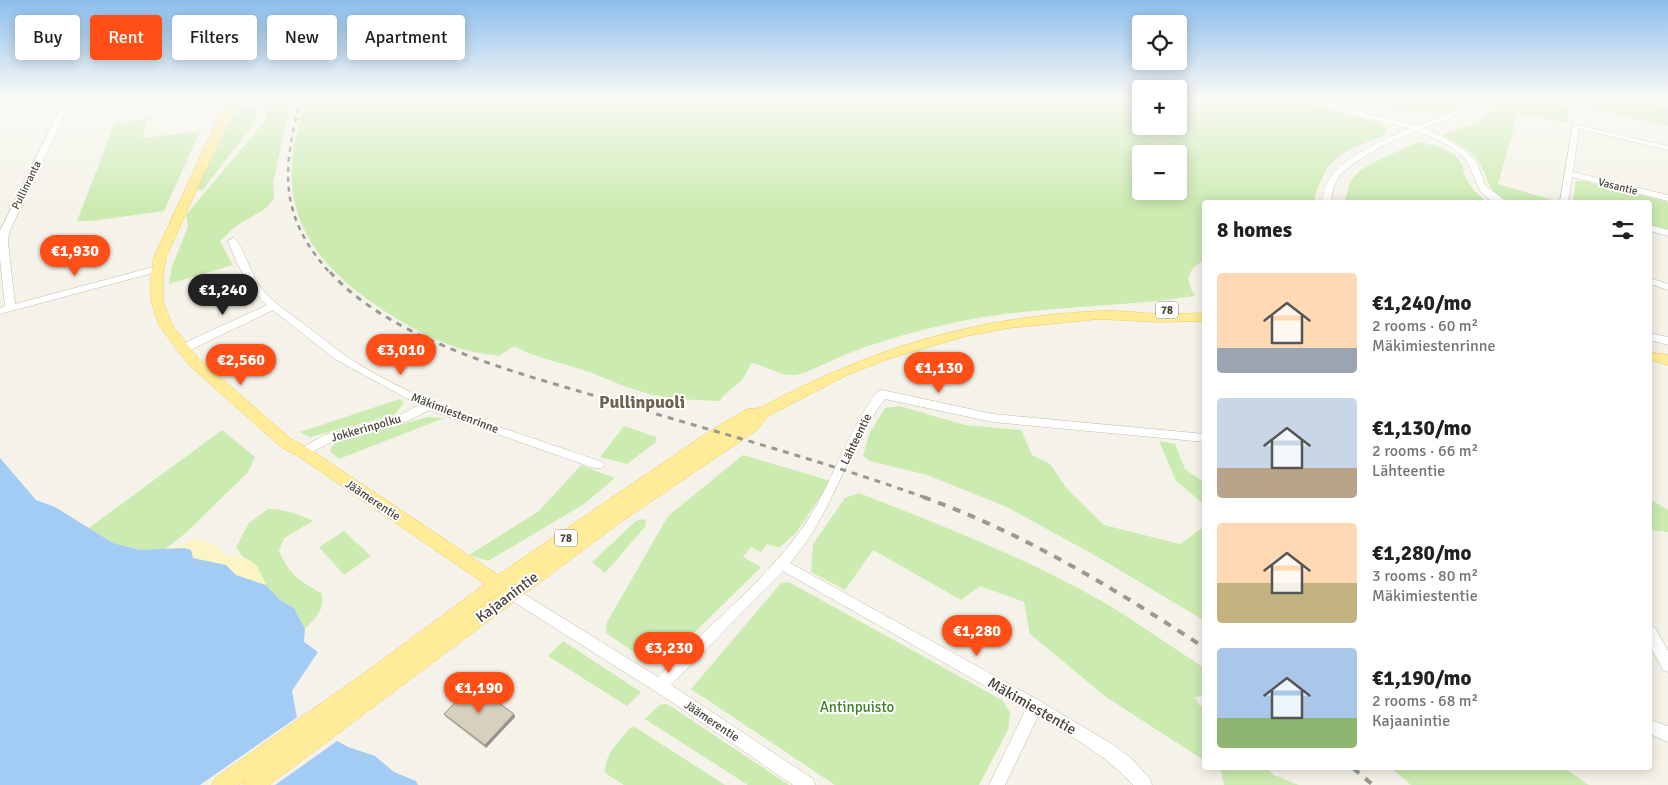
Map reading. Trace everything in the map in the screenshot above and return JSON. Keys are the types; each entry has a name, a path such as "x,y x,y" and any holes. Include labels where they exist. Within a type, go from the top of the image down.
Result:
{"main road":[{"name":"Jäämerentie","path":"216,135 166,240 157,269 155,278 156,303 164,322 182,349 221,388 269,430 504,589"},
{"name":"78","path":"1130,315 1144,310 1202,310"},
{"name":"78","path":"504,589 716,436 752,413 762,413 821,381 867,361 919,343 1016,322 1101,315 1161,318 1202,317"},
{"path":"1652,356 1668,360"},
{"name":"Kajaanintie","path":"253,785 381,682 504,589"},
{"name":"Kajaanintie","path":"222,785 381,682"}],"street":[{"name":"Pullinranta","path":"10,307 3,242 4,232 51,135"},
{"path":"1387,141 1392,135"},
{"path":"1327,200 1331,183 1338,173 1360,155 1387,141 1405,135"},
{"path":"1357,159 1365,158 1409,135"},
{"path":"1427,135 1465,155 1474,167 1483,188 1500,200"},
{"path":"1564,200 1575,135"},
{"path":"1612,135 1668,148"},
{"name":"Vasantie","path":"1568,173 1668,198"},
{"path":"1652,229 1668,233"},
{"name":"Mäkimiestenrinne","path":"233,241 245,270 255,287 274,306 351,364 428,405 598,465"},
{"path":"0,311 157,269"},
{"path":"1652,282 1668,287"},
{"path":"182,349 274,306"},
{"path":"1652,337 1668,341"},
{"name":"Lähteentie","path":"660,686 781,564 818,517 870,409 882,394 992,418 1202,438"},
{"name":"Jokkerinpolku","path":"304,452 329,438 404,418 428,405"},
{"name":"Mäkimiestentie","path":"781,564 1035,706 1106,749 1125,764 1144,785"},
{"name":"Jäämerentie","path":"504,589 660,686 807,785"},
{"path":"1652,636 1668,665"},
{"path":"997,785 1035,706"},
{"path":"1652,727 1668,734"}],"green space":[{"path":"110,135 143,135 142,138 170,135 198,135 164,211 91,221 77,221"},
{"path":"223,135 245,135 203,190 196,190"},
{"path":"254,135 284,135 273,182 274,198 266,208 236,226 220,241 233,265 169,284 172,266 188,227 186,215"},
{"path":"296,135 1384,135 1346,152 1332,163 1321,180 1315,200 1202,200 1202,261 1194,267 1189,275 1189,284 1195,296 1028,311 972,319 926,329 881,342 795,375 784,374 752,363 742,380 722,397 720,401 654,395 539,357 514,346 499,356 454,347 430,337 374,304 333,270 317,251 305,231 296,209 292,185 292,159"},
{"path":"1442,135 1512,135 1498,184 1552,200 1508,200 1503,198 1489,185 1475,157 1462,146"},
{"path":"1419,142 1431,144 1448,151 1462,164 1464,174 1470,186 1485,200 1345,200 1350,183 1359,172"},
{"path":"1576,181 1583,181 1668,202 1668,230 1652,226 1652,200 1573,200"},
{"path":"400,399 404,403 394,415 310,437 300,432"},
{"path":"899,406 965,425 1021,430 1032,455 1050,464 1067,489 1104,525 1180,544 1202,528 1202,619 1096,556 1007,507 927,475 870,461 863,456 869,434 885,408"},
{"path":"428,417 444,418 339,459 330,451 333,445 340,441"},
{"path":"624,426 656,437 656,442 627,464 600,457"},
{"path":"222,430 255,457 248,472 187,532 164,550 140,550 113,543 89,528"},
{"path":"1159,441 1175,444 1185,469 1202,481 1202,503 1176,481"},
{"path":"743,455 831,481 796,533 779,548 767,544 761,552 751,547 743,557 761,567 681,646 659,658 644,659 606,633 607,622 668,516"},
{"path":"581,465 615,478 584,504 488,561 469,555 539,511"},
{"path":"859,493 1045,571 1105,603 1200,665 1202,667 1202,696 1195,697 1199,705 1202,706 1202,759 1106,697 1030,634 1024,602 980,586 961,600 873,550 845,590 811,572 813,544 845,498"},
{"path":"1652,500 1668,510 1668,532 1652,530"},
{"path":"268,509 291,512 313,521 284,538 279,551 291,572 321,593 321,608 305,629 294,608 280,600 266,585 257,566 242,556 236,547 249,523"},
{"path":"643,519 646,521 645,527 605,573 592,562 636,521"},
{"path":"344,531 371,556 344,575 319,547"},
{"name":"Antinpuisto","path":"789,582 1002,700 1010,712 1008,730 979,785 835,785 691,689 781,583"},
{"path":"563,641 641,692 627,706 548,656"},
{"path":"666,704 789,785 748,785 645,719 659,705"},
{"path":"635,727 725,785 624,785 605,773 607,760 613,749 630,728"},
{"path":"1219,770 1269,770 1273,775 1299,785 1224,785 1221,771"},
{"path":"1393,770 1567,770 1589,785 1411,785"}],"sand":[{"path":"197,538 219,547 225,556 241,557 252,562 256,565 266,585 236,575 226,565 193,558 191,550 185,548 164,550"}],"water":[{"path":"0,458 36,500 55,507 113,543 140,550 185,548 191,550 193,558 226,565 236,575 266,585 280,600 294,608 305,629 304,642 318,652 292,691 297,718 348,747 375,756 394,772 416,781 418,785 0,785"}],"pier":[{"path":"299,716 340,739 275,785 200,785"}],"building":[{"path":"473,684 514,714 485,745 444,714"}],"railway":[{"path":"293,135 288,170 293,212 301,232 331,274"},
{"path":"330,272 357,297 389,319 425,338 464,354 503,368 810,460 926,498"},
{"path":"923,497 997,527 1033,545 1103,584 1202,646"},
{"path":"1355,770 1373,785"}],"district":[{"name":"Pullinpuoli","path":"642,402"}]}
